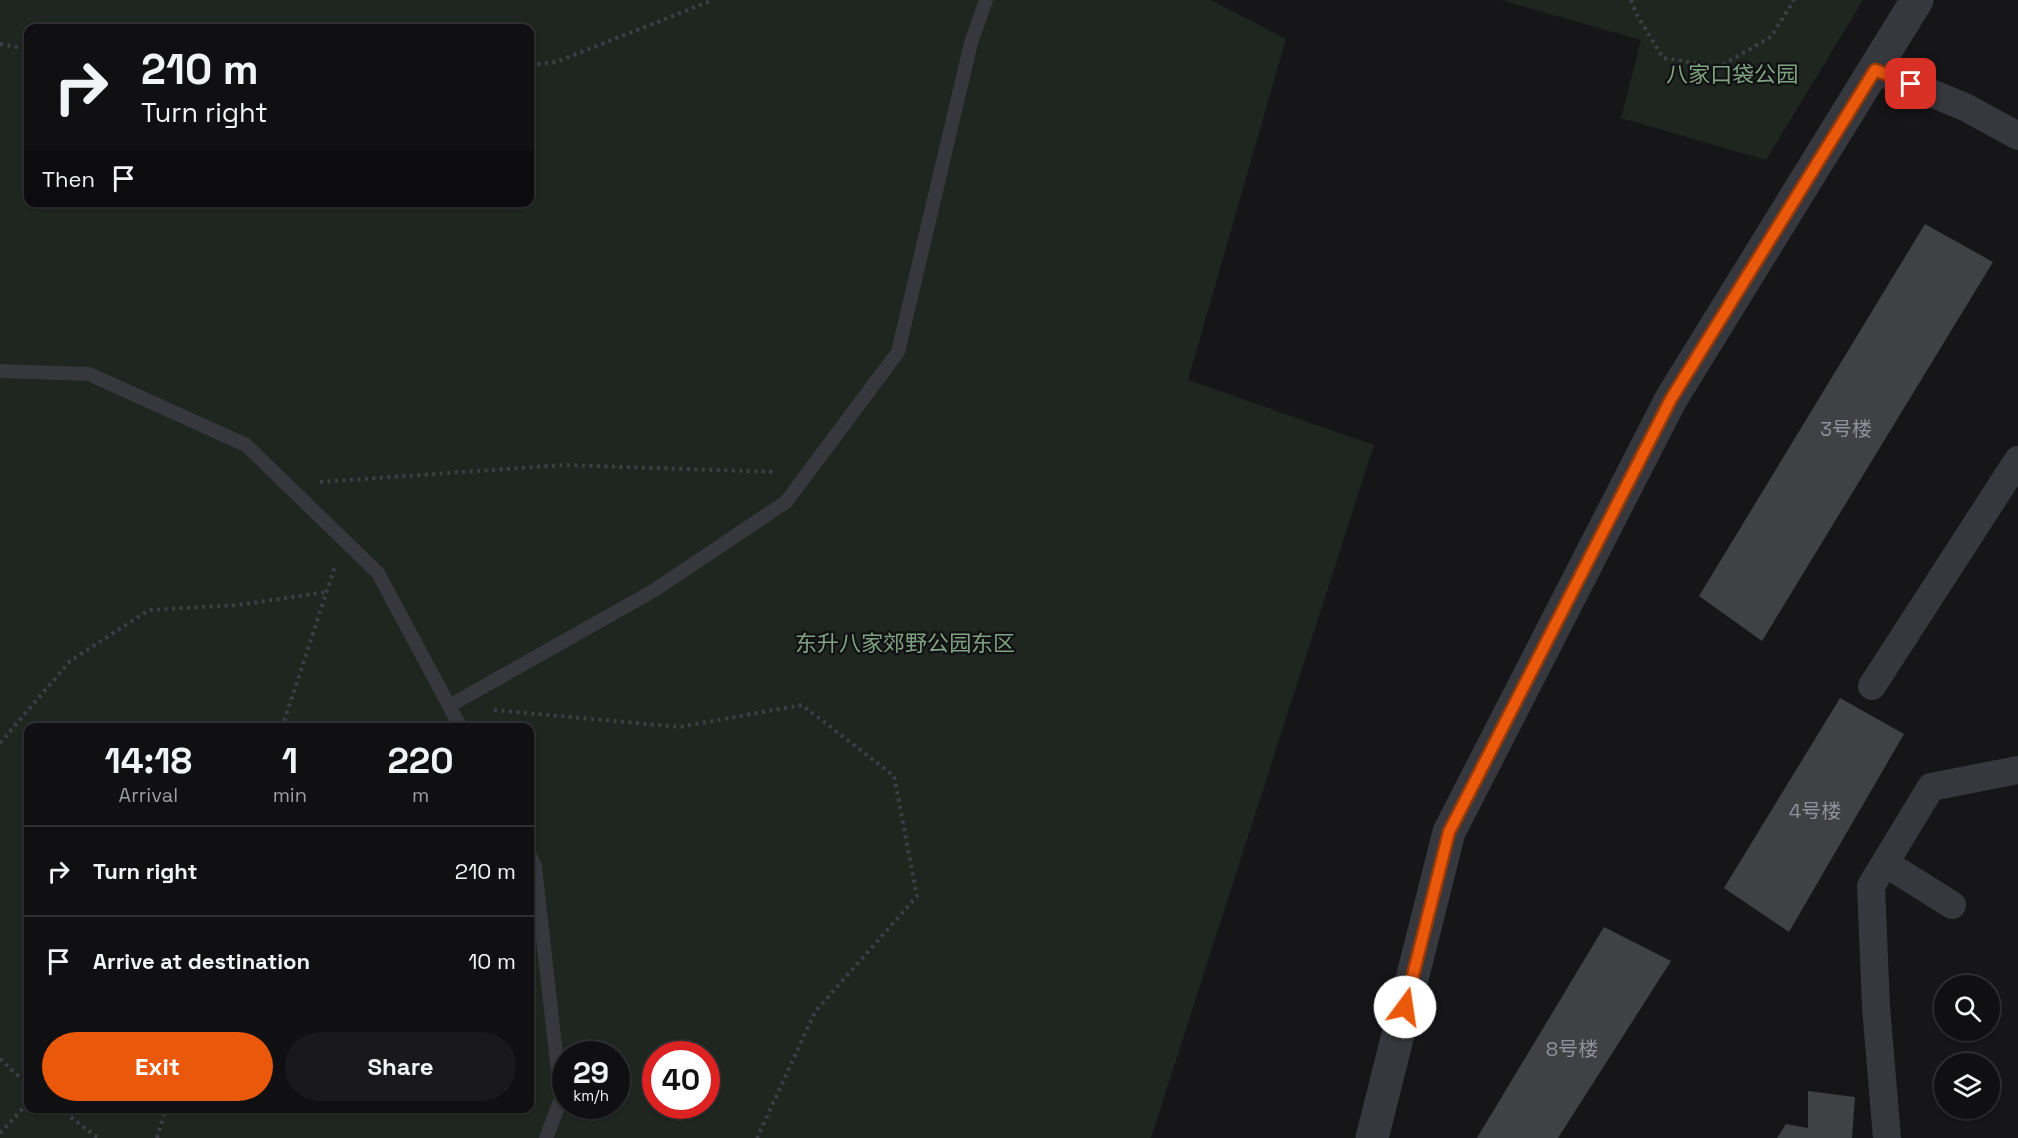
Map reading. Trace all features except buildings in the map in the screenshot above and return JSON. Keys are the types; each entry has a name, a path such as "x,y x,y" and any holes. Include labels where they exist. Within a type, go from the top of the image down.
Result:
{"street":[{"path":"1372,1138 1449,832 1671,399 1917,0"},
{"path":"1875,70 1965,106 2018,136"},
{"path":"1872,687 2018,460"},
{"path":"1887,1138 1876,1007 1871,885 1931,787 2018,770"},
{"path":"1886,863 1952,905"}],"lane":[{"path":"449,706 653,591 786,502 898,352 971,43 986,0"},
{"path":"0,372 89,374 246,445 378,573 458,723"},
{"path":"534,865 561,1099 546,1138"}],"path":[{"path":"534,65 556,62 713,0"},
{"path":"1631,0 1637,15 1663,58 1719,67 1771,37 1794,0"},
{"path":"0,44 24,48"},
{"path":"287,484 563,465 807,474"},
{"path":"284,723 344,539"},
{"path":"0,743 70,661 148,610 238,605 327,592"},
{"path":"449,706 679,727 802,705 894,776 917,896 815,1012 757,1138"},
{"path":"0,1059 24,1081"},
{"path":"0,1133 24,1107"},
{"path":"66,1113 98,1138"},
{"path":"157,1138 164,1113"}],"green space":[{"name":"东升八家郊野公园东区","path":"0,0 1211,0 1286,39 1188,380 1374,445 1151,1138 0,1138"},
{"name":"八家口袋公园","path":"1501,0 1863,0 1766,160 1621,118 1641,40"}],"route":[{"path":"1405,1007 1449,832 1671,399 1875,70 1911,84"}]}
